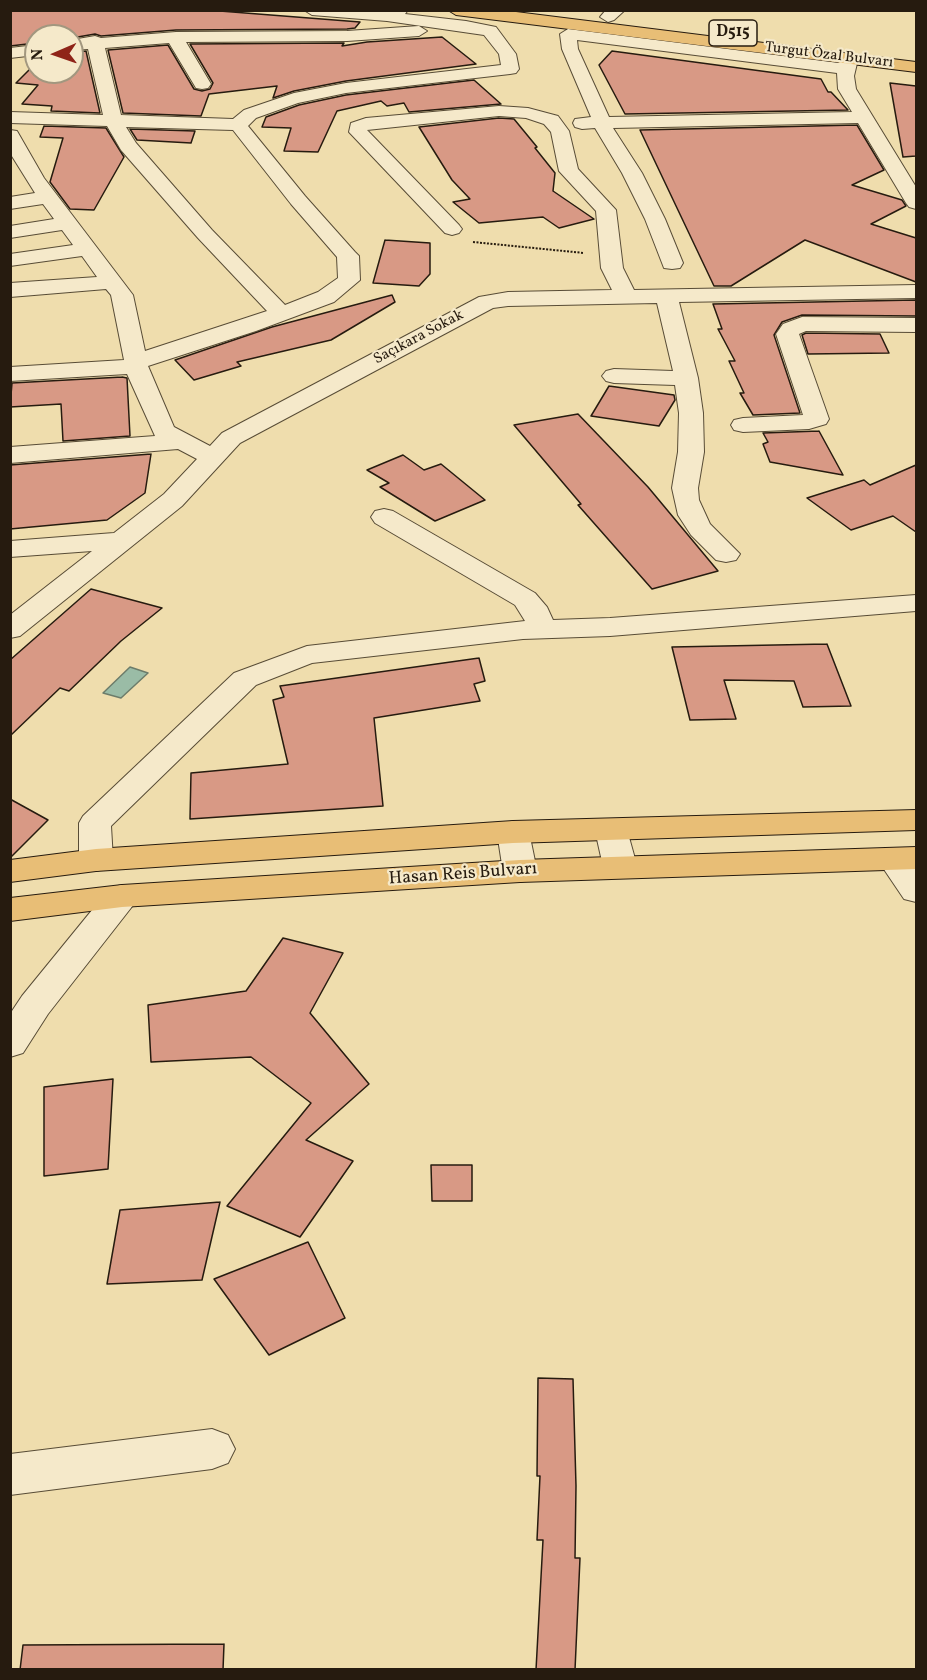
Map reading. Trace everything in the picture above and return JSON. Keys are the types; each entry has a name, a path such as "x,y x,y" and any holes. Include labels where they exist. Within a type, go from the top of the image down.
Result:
{"main road":[{"name":"Turgut Özal Bulvarı","path":"549,10 611,13 916,56"},
{"name":"Turgut Özal Bulvarı","path":"461,18 848,64 916,68"},
{"path":"10,871 96,860 513,832 916,820"},
{"name":"Hasan Reis Bulvarı","path":"10,910 122,896 520,871 905,858"}],"street":[{"path":"10,117 238,125 250,114 294,98 346,88 510,69 507,54 490,31 461,18 312,10"},
{"path":"84,43 176,37 347,36 461,18"},
{"path":"672,263 655,219 632,173 606,134 570,49 568,34 848,64 847,89 916,203"},
{"path":"176,37 202,84"},
{"path":"95,41 113,120 135,154 205,234 281,314"},
{"path":"452,229 358,132 358,127 366,124 499,111 536,115 556,123 864,117"},
{"path":"556,123 561,131 569,171 606,210 612,268 626,296"},
{"path":"10,374 137,364 326,297 349,280 348,256 298,200 238,125"},
{"path":"13,145 21,174 49,197 122,295 137,364 164,431 213,458"},
{"path":"10,203 49,197"},
{"path":"10,232 69,223"},
{"path":"10,260 88,249"},
{"path":"10,290 113,282"},
{"name":"Saçıkara Sokak","path":"10,630 172,500 231,438 487,302 508,299 916,291"},
{"path":"667,296 686,378 692,432 685,488 686,500 700,529 726,554"},
{"path":"743,424 809,422 817,419 787,334 791,329 802,324 916,325"},
{"path":"614,376 686,378"},
{"path":"10,455 183,441"},
{"path":"384,517 525,599 533,607 543,630"},
{"path":"10,549 122,541"},
{"path":"96,860 95,823 245,679 307,654 543,630 610,627 916,603"},
{"path":"611,830 620,866"},
{"path":"513,832 520,871"},
{"path":"905,858 916,891"},
{"path":"10,1044 35,1005 122,896"},
{"path":"10,1475 212,1449"}],"path":[{"path":"452,229 470,241 487,245 564,250 612,259"}],"shaded area":[{"path":"130,667 148,673 121,698 103,693"}],"building":[{"path":"10,10 207,10 360,22 355,28 347,29 176,30 101,36 95,34 84,36 84,24 24,24 24,44 10,46"},
{"path":"442,37 476,64 346,81 294,91 273,98 277,86 209,94 201,116 123,113 108,50 168,45 194,89 202,91 210,89 213,83 190,44 344,43 342,46"},
{"path":"84,51 86,51 100,113 51,111 52,106 22,104 38,85 27,84 84,84"},
{"path":"612,51 821,79 828,92 831,92 848,110 625,114 599,65"},
{"path":"24,75 24,84 16,83"},
{"path":"474,80 501,104 409,112 404,103 387,106 381,101 337,111 318,152 284,151 291,128 262,127 266,117 299,105 346,95"},
{"path":"890,83 916,86 916,156 903,157"},
{"path":"499,118 514,119 537,147 535,148 555,173 553,191 594,219 559,228 543,217 479,223 453,202 470,199 452,180 419,127"},
{"path":"857,125 884,170 852,185 902,200 906,206 871,224 916,238 916,282 805,240 731,286 714,286 640,130"},
{"path":"44,126 106,128 124,157 94,210 70,209 50,182 63,138 40,137"},
{"path":"130,129 195,131 191,143 137,140"},
{"path":"385,240 430,243 430,274 419,286 373,283"},
{"path":"392,295 395,302 331,340 237,362 241,366 194,380 175,360 272,327"},
{"path":"916,300 916,316 802,315 782,322 774,335 800,413 753,415 740,393 744,393 729,361 735,361 718,329 722,329 713,304"},
{"path":"806,333 880,334 889,353 808,354 802,335"},
{"path":"127,378 130,436 63,441 61,404 10,407 12,383"},
{"path":"609,386 674,395 675,400 659,426 591,416"},
{"path":"578,414 648,487 718,571 652,589 578,505 581,504 514,425"},
{"path":"819,431 843,475 770,462 763,444 768,442 763,433"},
{"path":"151,454 145,493 107,520 10,529 10,465"},
{"path":"403,455 424,470 441,464 485,500 435,521 380,487 389,483 367,470"},
{"path":"916,465 916,532 893,516 851,530 807,498 864,480 870,485"},
{"path":"91,589 162,608 121,641 69,691 60,688 10,736 10,660"},
{"path":"827,644 851,706 803,707 794,681 724,680 736,719 690,720 672,647"},
{"path":"479,658 485,681 474,684 480,701 374,718 383,806 190,819 191,773 288,764 273,700 284,697 280,686"},
{"path":"10,799 48,820 10,858"},
{"path":"283,938 343,953 310,1013 369,1084 306,1140 353,1161 300,1237 227,1206 311,1103 251,1057 151,1062 148,1005 246,991"},
{"path":"113,1079 108,1169 44,1176 44,1087"},
{"path":"431,1165 472,1165 472,1201 432,1201"},
{"path":"220,1202 202,1280 107,1284 120,1210"},
{"path":"308,1242 345,1318 269,1355 214,1279"},
{"path":"538,1378 573,1379 576,1486 575,1558 580,1558 575,1670 536,1670 543,1540 537,1540 540,1476 537,1476"},
{"path":"224,1644 223,1670 20,1670 23,1645"}]}
